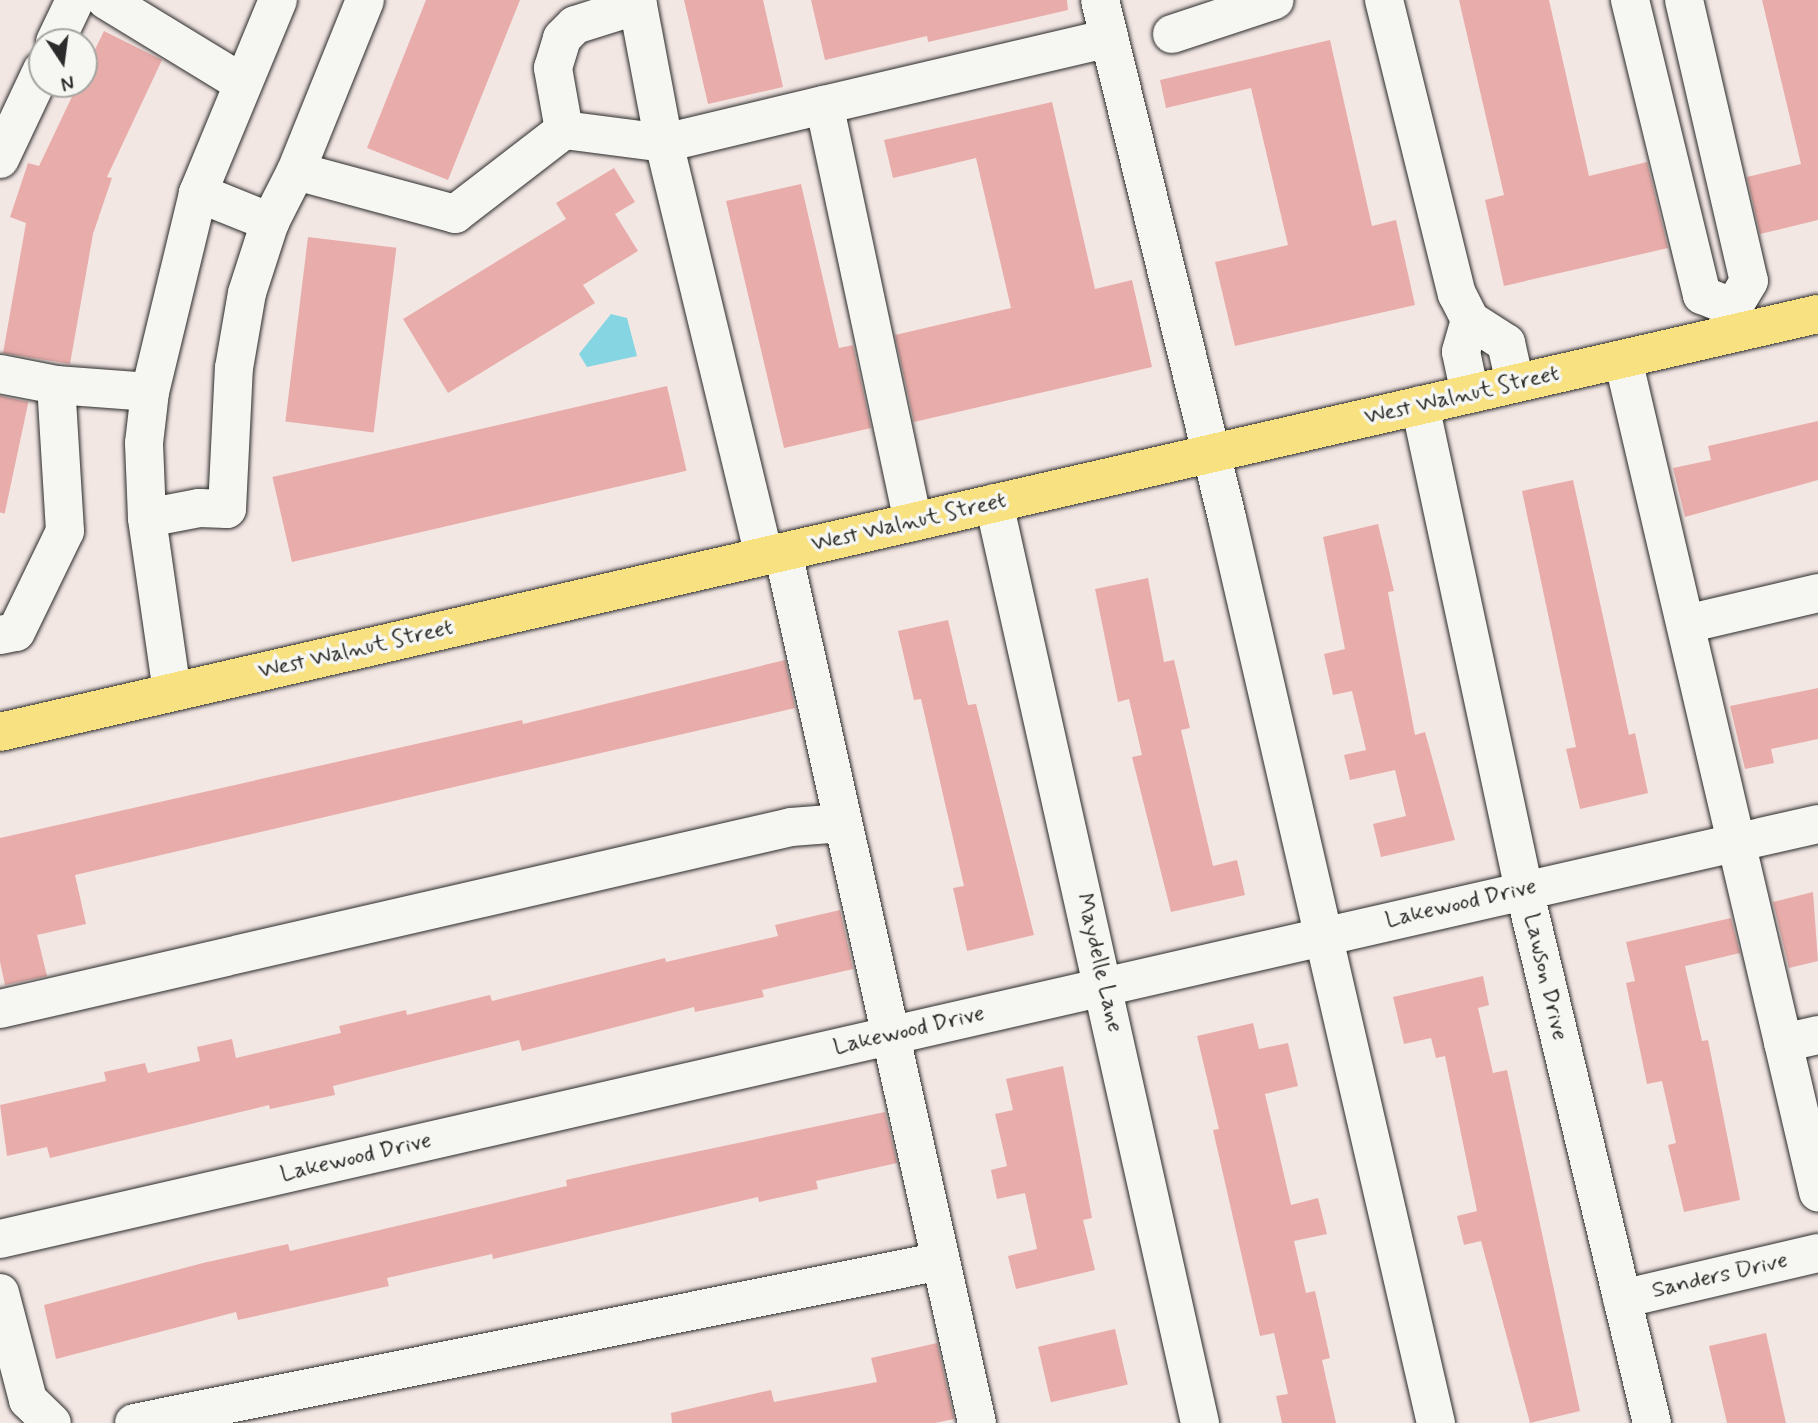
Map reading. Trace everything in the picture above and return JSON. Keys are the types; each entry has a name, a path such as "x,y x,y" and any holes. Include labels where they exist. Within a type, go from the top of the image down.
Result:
{"main road":[{"name":"West Walnut Street","path":"0,732 1622,359 1734,322 1818,314"}],"street":[{"path":"62,28 75,0"},
{"path":"106,0 242,83"},
{"path":"172,692 147,517 144,443 150,392 198,192 278,0"},
{"path":"147,517 199,508 227,509 234,368 247,293 270,222 296,171 365,0"},
{"path":"1100,0 1211,453 1436,1423"},
{"path":"1172,34 1275,0"},
{"path":"1384,0 1457,294 1470,320 1506,343 1515,383"},
{"path":"1630,0 1702,295 1734,322 1749,281 1684,0"},
{"path":"564,130 553,68 562,38 575,25 638,3 664,142 842,823 892,1034 977,1423"},
{"path":"296,171 455,214 564,130 664,142 1109,38"},
{"path":"0,159 29,98"},
{"path":"824,105 913,522"},
{"path":"198,192 270,222"},
{"path":"1470,320 1461,352 1470,394"},
{"path":"1622,359 1735,842 1801,1039 1818,1192"},
{"path":"0,374 55,385 150,392"},
{"path":"0,635 16,632 65,531 55,385"},
{"name":"Lawson Drive","path":"1420,405 1524,889 1652,1423"},
{"name":"Maydelle Lane","path":"994,503 1200,1423"},
{"path":"1686,624 1818,593"},
{"path":"0,1009 791,827 842,823"},
{"name":"Lakewood Drive","path":"0,1239 1818,824"},
{"name":"Sanders Drive","path":"1622,1299 1818,1253"},
{"path":"134,1423 941,1261"},
{"path":"0,1293 27,1400 52,1423"}],"water":[{"path":"611,314 627,318 637,356 587,367 579,354"}],"building":[{"path":"426,0 520,0 448,180 367,148"},
{"path":"684,0 763,0 783,87 708,104"},
{"path":"811,0 1067,0 1068,10 928,42 927,36 825,60"},
{"path":"1459,0 1549,0 1589,176 1647,162 1668,248 1504,286 1485,200 1504,195"},
{"path":"1762,0 1818,0 1818,220 1760,234 1747,177 1801,164"},
{"path":"104,31 162,60 107,177 112,178 93,234 70,364 3,353 26,223 10,217 28,163 39,166 71,98 98,98 98,43"},
{"path":"1330,40 1372,226 1396,220 1415,305 1235,346 1215,262 1288,245 1251,88 1166,108 1160,80"},
{"path":"1052,102 1095,289 1132,280 1152,367 914,422 895,335 1011,308 976,158 893,178 884,140"},
{"path":"614,168 635,202 615,214 638,251 583,285 595,303 448,393 403,319 566,219 556,203"},
{"path":"801,184 839,348 853,345 871,428 784,448 726,201"},
{"path":"308,237 396,248 374,432 285,422"},
{"path":"667,386 687,471 292,562 272,477"},
{"path":"0,396 28,402 5,514 0,513"},
{"path":"1818,421 1818,480 1685,517 1673,468 1711,460 1708,446"},
{"path":"1573,480 1629,735 1635,733 1648,793 1580,809 1566,749 1576,747 1522,491"},
{"path":"1378,524 1394,591 1388,592 1415,735 1425,732 1455,840 1381,857 1373,824 1406,816 1395,770 1350,780 1344,755 1366,750 1352,691 1333,695 1324,654 1345,649 1323,537"},
{"path":"1148,578 1164,662 1174,660 1190,728 1181,730 1213,866 1237,860 1245,895 1171,912 1132,757 1142,755 1129,699 1118,702 1095,589"},
{"path":"948,620 968,705 976,704 1034,935 967,951 953,888 964,886 921,699 914,700 898,631"},
{"path":"785,660 795,708 75,875 86,924 37,935 47,976 5,985 0,962 0,838 522,720 523,724"},
{"path":"1818,688 1818,739 1771,749 1774,763 1745,769 1730,706"},
{"path":"1813,892 1818,961 1789,968 1773,902"},
{"path":"840,910 853,969 762,990 764,997 695,1012 694,1007 522,1051 519,1040 333,1086 335,1095 270,1109 269,1105 50,1158 47,1147 7,1156 0,1105 106,1081 104,1072 145,1063 148,1073 200,1061 197,1047 232,1039 236,1058 341,1033 339,1026 406,1010 407,1015 490,995 492,1001 665,958 666,962 778,936 775,925"},
{"path":"1731,918 1740,953 1685,966 1702,1041 1708,1040 1740,1200 1684,1212 1668,1145 1676,1143 1662,1081 1647,1084 1626,983 1635,981 1626,942"},
{"path":"1483,976 1489,1005 1478,1008 1493,1073 1507,1070 1580,1411 1530,1423 1481,1241 1464,1245 1457,1216 1477,1211 1445,1056 1436,1058 1431,1038 1404,1044 1393,997"},
{"path":"1253,1023 1259,1049 1288,1043 1298,1086 1265,1094 1291,1205 1318,1198 1327,1234 1294,1241 1306,1293 1315,1291 1330,1358 1322,1360 1336,1423 1282,1423 1276,1396 1288,1394 1274,1333 1260,1336 1213,1130 1219,1129 1197,1036"},
{"path":"1063,1066 1092,1218 1083,1220 1095,1270 1016,1289 1008,1256 1037,1249 1025,1193 997,1199 991,1170 1007,1166 995,1114 1013,1110 1006,1079"},
{"path":"885,1112 897,1163 816,1181 818,1189 759,1202 758,1197 493,1259 492,1254 387,1278 389,1286 238,1320 236,1312 56,1359 44,1305 203,1263 288,1244 290,1251 567,1186 566,1180"},
{"path":"1115,1329 1128,1385 1051,1402 1038,1347"},
{"path":"1766,1333 1786,1423 1727,1423 1709,1346"},
{"path":"937,1343 954,1419 935,1423 672,1423 671,1413 771,1390 774,1402 877,1382 871,1358"}]}
